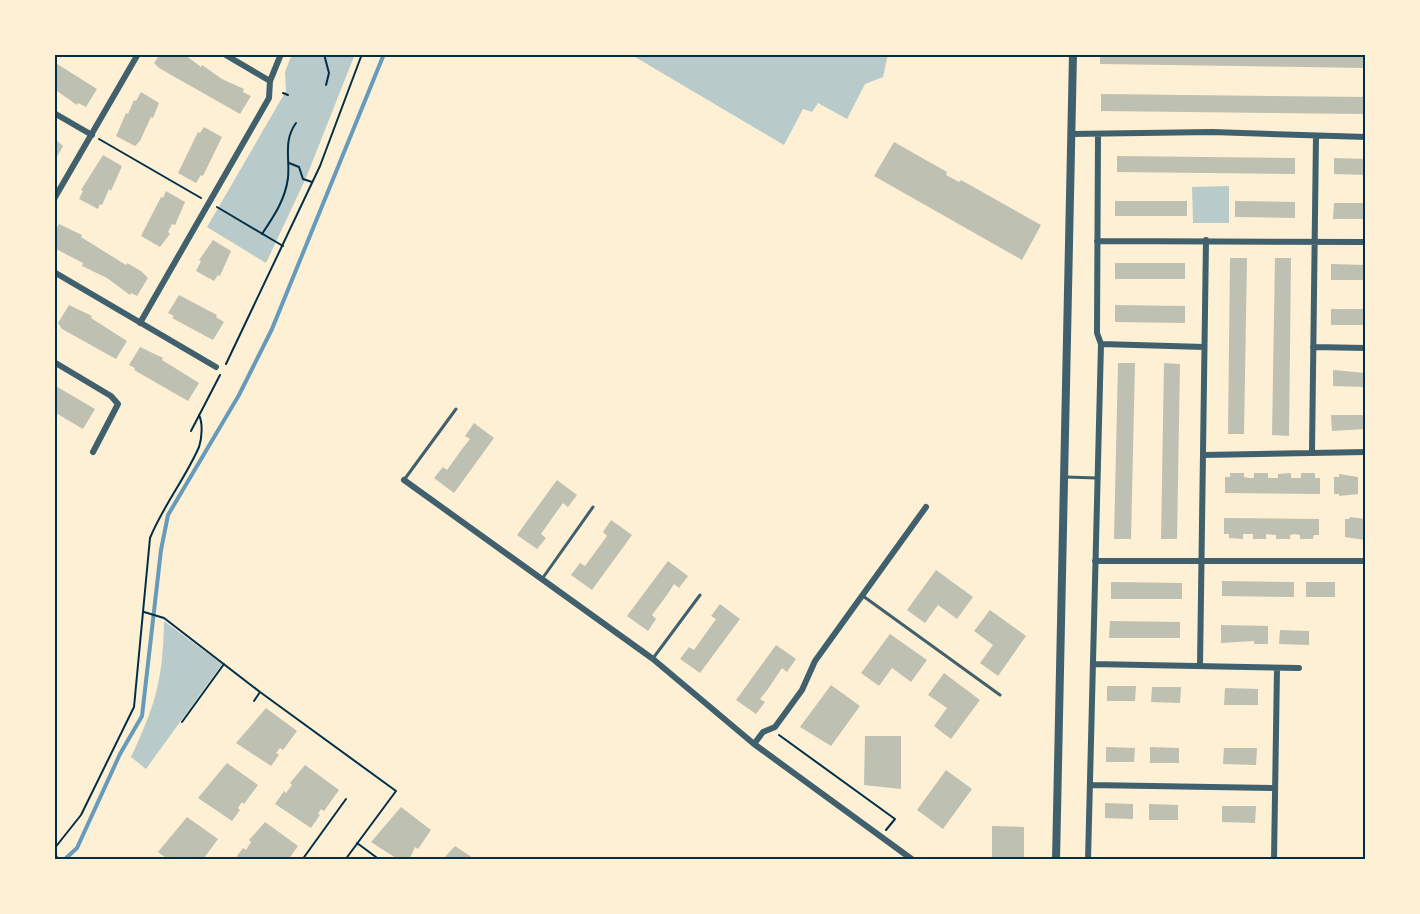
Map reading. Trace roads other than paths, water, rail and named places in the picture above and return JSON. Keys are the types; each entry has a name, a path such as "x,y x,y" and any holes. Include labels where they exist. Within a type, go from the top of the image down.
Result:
{"street":[{"path":"54,199 95,137 138,54"},
{"path":"224,54 270,81"},
{"path":"140,323 269,98 270,81 281,54"},
{"path":"1056,860 1073,54"},
{"path":"54,113 95,137"},
{"path":"1071,134 1212,132 1366,137"},
{"path":"1088,860 1101,344 1096,333 1098,134"},
{"path":"1312,452 1312,242 1316,136"},
{"path":"1200,666 1206,240"},
{"path":"1096,241 1366,242"},
{"path":"54,272 216,367"},
{"path":"1101,344 1204,347"},
{"path":"1313,347 1366,348"},
{"path":"54,362 111,396 118,404 93,452"},
{"path":"1203,455 1366,452"},
{"path":"404,480 653,659 754,744 913,860"},
{"path":"754,744 763,732 776,727 802,690 815,661 926,507"},
{"path":"1095,561 1363,561"},
{"path":"1093,664 1299,668"},
{"path":"1274,860 1277,668"},
{"path":"1090,785 1275,788"}],"lane":[{"path":"404,480 456,409"},
{"path":"1064,477 1097,478"},
{"path":"542,579 593,507"},
{"path":"653,659 700,595"},
{"path":"862,595 1000,695"}],"waterway":[{"path":"64,860 77,848 120,754 142,716 161,550 168,515 239,395 272,329 384,54"}]}
